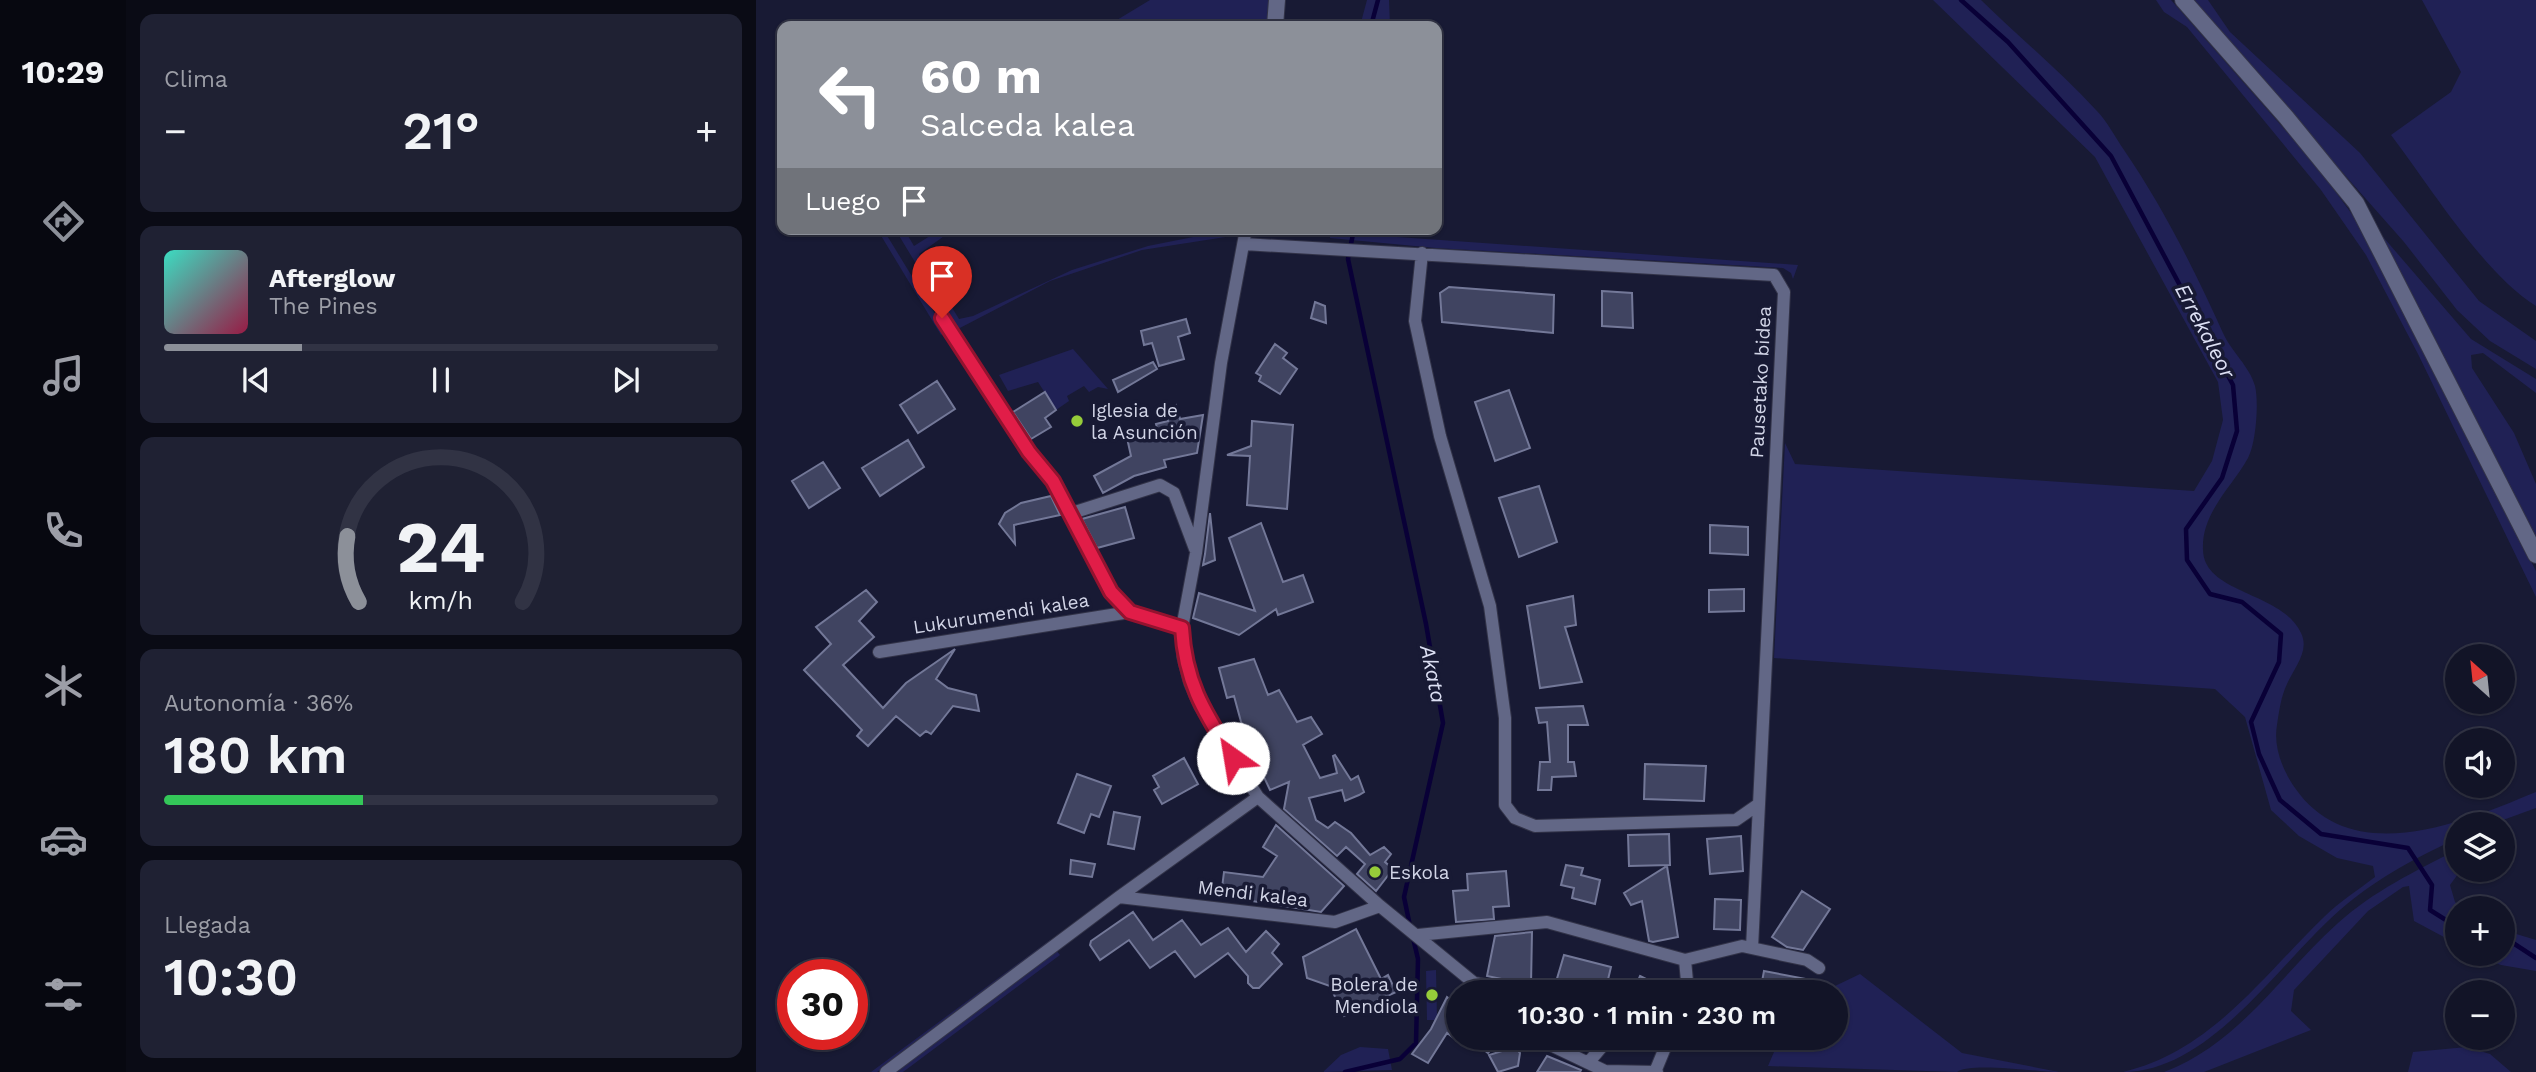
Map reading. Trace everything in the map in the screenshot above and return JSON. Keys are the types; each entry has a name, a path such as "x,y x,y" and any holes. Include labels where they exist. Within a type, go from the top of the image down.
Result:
{"street":[{"path":"1275,21 1277,0"},
{"path":"2183,0 2286,117 2356,203 2536,555"},
{"path":"1245,235 1221,363 1196,553 1182,628 1183,656 1190,683 1200,706 1258,797 1380,906 1470,980"},
{"name":"Pausetako bidea","path":"1244,244 1774,275 1784,292 1752,948"},
{"path":"1422,253 1415,321 1440,436 1480,564 1490,606 1505,718 1504,805 1515,818 1535,826 1736,820 1759,804"},
{"path":"942,318 1072,513 1111,592 1130,612 1182,628"},
{"path":"1072,513 1160,485 1174,493 1196,553"},
{"name":"Lukurumendi kalea","path":"879,652 1130,612"},
{"path":"886,1072 1119,897 1258,797"},
{"name":"Mendi kalea","path":"1119,897 1335,922 1380,906"},
{"path":"1418,935 1547,922 1685,960 1742,946 1807,960 1819,968"},
{"path":"1685,960 1687,980"},
{"path":"1561,1050 1605,1072 1656,1072 1664,1050"},
{"path":"1588,1063 1600,1050"}],"shaded area":[{"path":"1150,0 1272,0 1270,21 1115,21"},
{"path":"1367,0 1389,0 1390,21 1361,21"},
{"path":"1933,0 1981,0 2100,114 2165,217 2226,340 2253,379 2257,412 2251,452 2212,512 2203,550 2207,565 2216,576 2278,609 2292,619 2301,633 2304,646 2283,694 2276,733 2280,758 2295,788 2319,813 2346,827 2377,833 2410,832 2445,825 2445,845 2400,868 2359,894 2323,926 2245,1008 2217,1033 2187,1053 2156,1067 2123,1072 2154,1062 2209,1030 2330,912 2375,877 2373,866 2337,858 2299,836 2271,810 2245,717 2215,689 1774,658 1785,443 1795,464 2194,491 2212,461 2223,420 2218,382 2095,157"},
{"path":"2156,0 2171,0 2316,165 2354,217 2536,571 2536,597 2418,354 2366,255 2321,190 2187,27 2164,12"},
{"path":"2190,0 2208,0 2230,32 2360,153 2479,301 2536,341 2536,369 2490,341 2457,310 2404,242"},
{"path":"2422,0 2536,0 2536,306 2496,273 2477,251 2391,135 2451,92 2461,72"},
{"path":"2378,231 2471,339 2536,379 2536,393 2483,353 2471,355 2472,368 2514,433 2536,484 2536,541"},
{"path":"881,235 887,235 946,332 941,335"},
{"path":"899,235 908,235 914,246 931,235 946,235 919,254 959,319 973,316 1072,270 1148,246 1203,235 1232,235 1142,250 1050,281 956,330"},
{"path":"1330,235 1369,235 1798,265 1793,279 1791,273 1783,268 1436,248 1330,238"},
{"path":"1073,349 1108,389 1098,387 1089,392 1084,386 1067,396 1069,401 1056,410 1038,382 1008,391 999,375"},
{"path":"2536,792 2536,808 2515,816 2515,812 2486,812"},
{"path":"2445,856 2445,882 2452,882 2450,885 2453,896 2445,896 2445,938 2414,921 2409,886 2403,887 2368,911 2294,990 2291,1011 2311,1030 2204,1072 2164,1072 2215,1044 2237,1026 2338,923 2395,882"},
{"path":"2515,934 2536,940 2536,971 2507,966 2515,966"},
{"path":"1050,940 1051,942 877,1072 871,1072"},
{"path":"1056,950 1060,955 903,1072 894,1072"},
{"name":"Bolera de Mendiola","path":"1436,970 1437,1020 1427,1020 1426,971"},
{"path":"1860,974 1962,1053 2059,1072 1989,1068 1964,1069 1957,1072 1768,1066 1775,1050 1848,1050 1848,980"},
{"path":"1360,1047 1388,1049 1392,1070 1323,1072 1341,1055"},
{"path":"2477,1050 2490,1054 2511,1072 2408,1072 2413,1052"}],"building":[{"path":"1449,287 1554,295 1553,333 1442,322 1440,293"},
{"path":"1602,291 1632,293 1633,328 1602,326"},
{"path":"1315,302 1325,306 1326,323 1311,318"},
{"path":"1186,319 1190,333 1178,337 1184,359 1159,366 1152,343 1144,345 1141,331"},
{"path":"1275,344 1287,353 1283,358 1297,369 1280,394 1259,381 1261,376 1256,373"},
{"path":"1153,362 1157,369 1118,392 1113,380"},
{"path":"937,381 955,409 918,433 900,405"},
{"path":"1509,390 1530,448 1495,461 1475,402"},
{"path":"1045,392 1056,410 1045,418 1051,427 1031,439 1013,412"},
{"path":"1176,405 1180,419 1203,415 1197,453 1164,460 1166,467 1134,476 1103,493 1094,476 1131,456 1127,438 1157,428 1156,424 1168,421 1164,408"},
{"path":"1252,421 1293,425 1287,509 1247,505 1250,456 1227,455 1251,446"},
{"path":"908,440 924,467 880,496 862,468"},
{"path":"823,462 840,488 809,508 792,481"},
{"path":"1539,486 1557,542 1519,557 1499,498"},
{"path":"1051,496 1060,515 1014,525 1015,544 999,524 1005,513 1021,503"},
{"path":"1125,507 1134,538 1097,548 1082,519"},
{"path":"1210,513 1215,560 1203,565 1205,554"},
{"path":"1261,523 1283,582 1303,575 1313,602 1278,615 1276,609 1239,635 1193,618 1199,593 1255,611 1229,538"},
{"path":"1710,525 1748,527 1748,555 1710,553"},
{"path":"1744,589 1744,611 1709,612 1709,590"},
{"path":"866,590 877,602 859,621 874,637 843,665 883,708 906,683 955,649 936,679 948,688 976,695 979,711 953,706 931,734 926,731 920,736 896,716 868,746 857,736 862,730 804,670 831,644 816,627"},
{"path":"1573,596 1576,625 1565,627 1582,682 1540,688 1527,606"},
{"path":"1254,659 1268,695 1279,690 1297,722 1311,717 1322,734 1303,745 1320,778 1337,773 1335,755 1351,780 1358,776 1364,792 1359,795 1345,801 1342,790 1309,798 1316,820 1328,828 1335,822 1351,833 1370,855 1384,847 1391,854 1385,862 1393,869 1376,891 1357,874 1365,864 1346,847 1337,856 1284,809 1289,782 1270,790 1263,775 1256,777 1234,696 1227,698 1219,668"},
{"path":"1583,706 1588,725 1568,725 1568,762 1574,762 1576,776 1552,777 1551,790 1538,790 1540,762 1550,762 1547,722 1539,723 1536,708"},
{"path":"1184,758 1198,784 1162,804 1154,790 1159,787 1153,776"},
{"path":"1645,764 1706,766 1704,801 1644,799"},
{"path":"1077,774 1111,786 1099,817 1091,814 1084,833 1058,823"},
{"path":"1114,812 1140,817 1134,849 1108,844"},
{"path":"1276,825 1344,886 1321,912 1221,896 1224,872 1263,877 1277,856 1263,847"},
{"path":"1669,834 1670,865 1629,866 1628,835"},
{"path":"1741,836 1743,871 1710,874 1707,839"},
{"path":"1071,860 1095,864 1092,877 1070,874"},
{"path":"1566,865 1583,868 1581,875 1600,880 1595,904 1572,898 1574,888 1561,885"},
{"path":"1667,866 1678,937 1653,942 1649,941 1642,901 1631,905 1624,893"},
{"path":"1506,871 1509,906 1493,907 1494,919 1456,922 1453,891 1468,890 1467,874"},
{"path":"1802,891 1830,909 1803,950 1787,947 1772,937"},
{"path":"1715,899 1741,900 1740,930 1714,929"},
{"path":"1133,912 1153,940 1182,920 1201,945 1228,928 1246,952 1266,931 1279,944 1272,953 1282,964 1259,988 1253,988 1248,983 1248,976 1228,953 1195,977 1175,951 1150,968 1129,940 1100,960 1090,945 1091,941"},
{"path":"1356,929 1381,979 1388,975 1396,992 1344,1016 1330,986 1307,978 1303,957"},
{"path":"1532,932 1531,980 1507,980 1487,976 1495,936"},
{"path":"1564,955 1611,967 1608,980 1557,980"},
{"path":"1764,971 1806,979 1806,980 1762,980"},
{"path":"1446,999 1446,1035 1428,1063 1412,1054 1431,1029"},
{"path":"1505,1050 1518,1050 1520,1053 1518,1066 1498,1072 1489,1055"},
{"path":"1547,1056 1581,1070 1537,1072"}],"waterway":[{"name":"Akata","path":"1372,21 1378,0"},
{"name":"Errekaleor","path":"1961,0 2008,42 2111,156 2233,385 2237,431 2222,478 2186,529 2187,560 2210,594 2242,602 2281,634 2279,662 2251,722 2259,754 2280,800 2321,834 2408,848 2432,885 2430,910 2445,919"},
{"name":"Akata","path":"1353,235 1348,259 1426,624 1443,723 1404,897 1410,926"},
{"name":"Akata","path":"1345,1072 1400,1059 1416,1043 1418,959 1413,938"},
{"name":"Errekaleor","path":"2515,944 2536,958"}],"place":[{"name":"Iglesia de la Asunción","path":"1077,421"},
{"name":"Eskola","path":"1375,872"},
{"name":"Bolera de Mendiola","path":"1432,995"}],"route":[{"path":"942,318 1029,452 1053,481 1111,592 1130,612 1182,628 1183,656 1190,683 1200,706 1233,758"}]}
